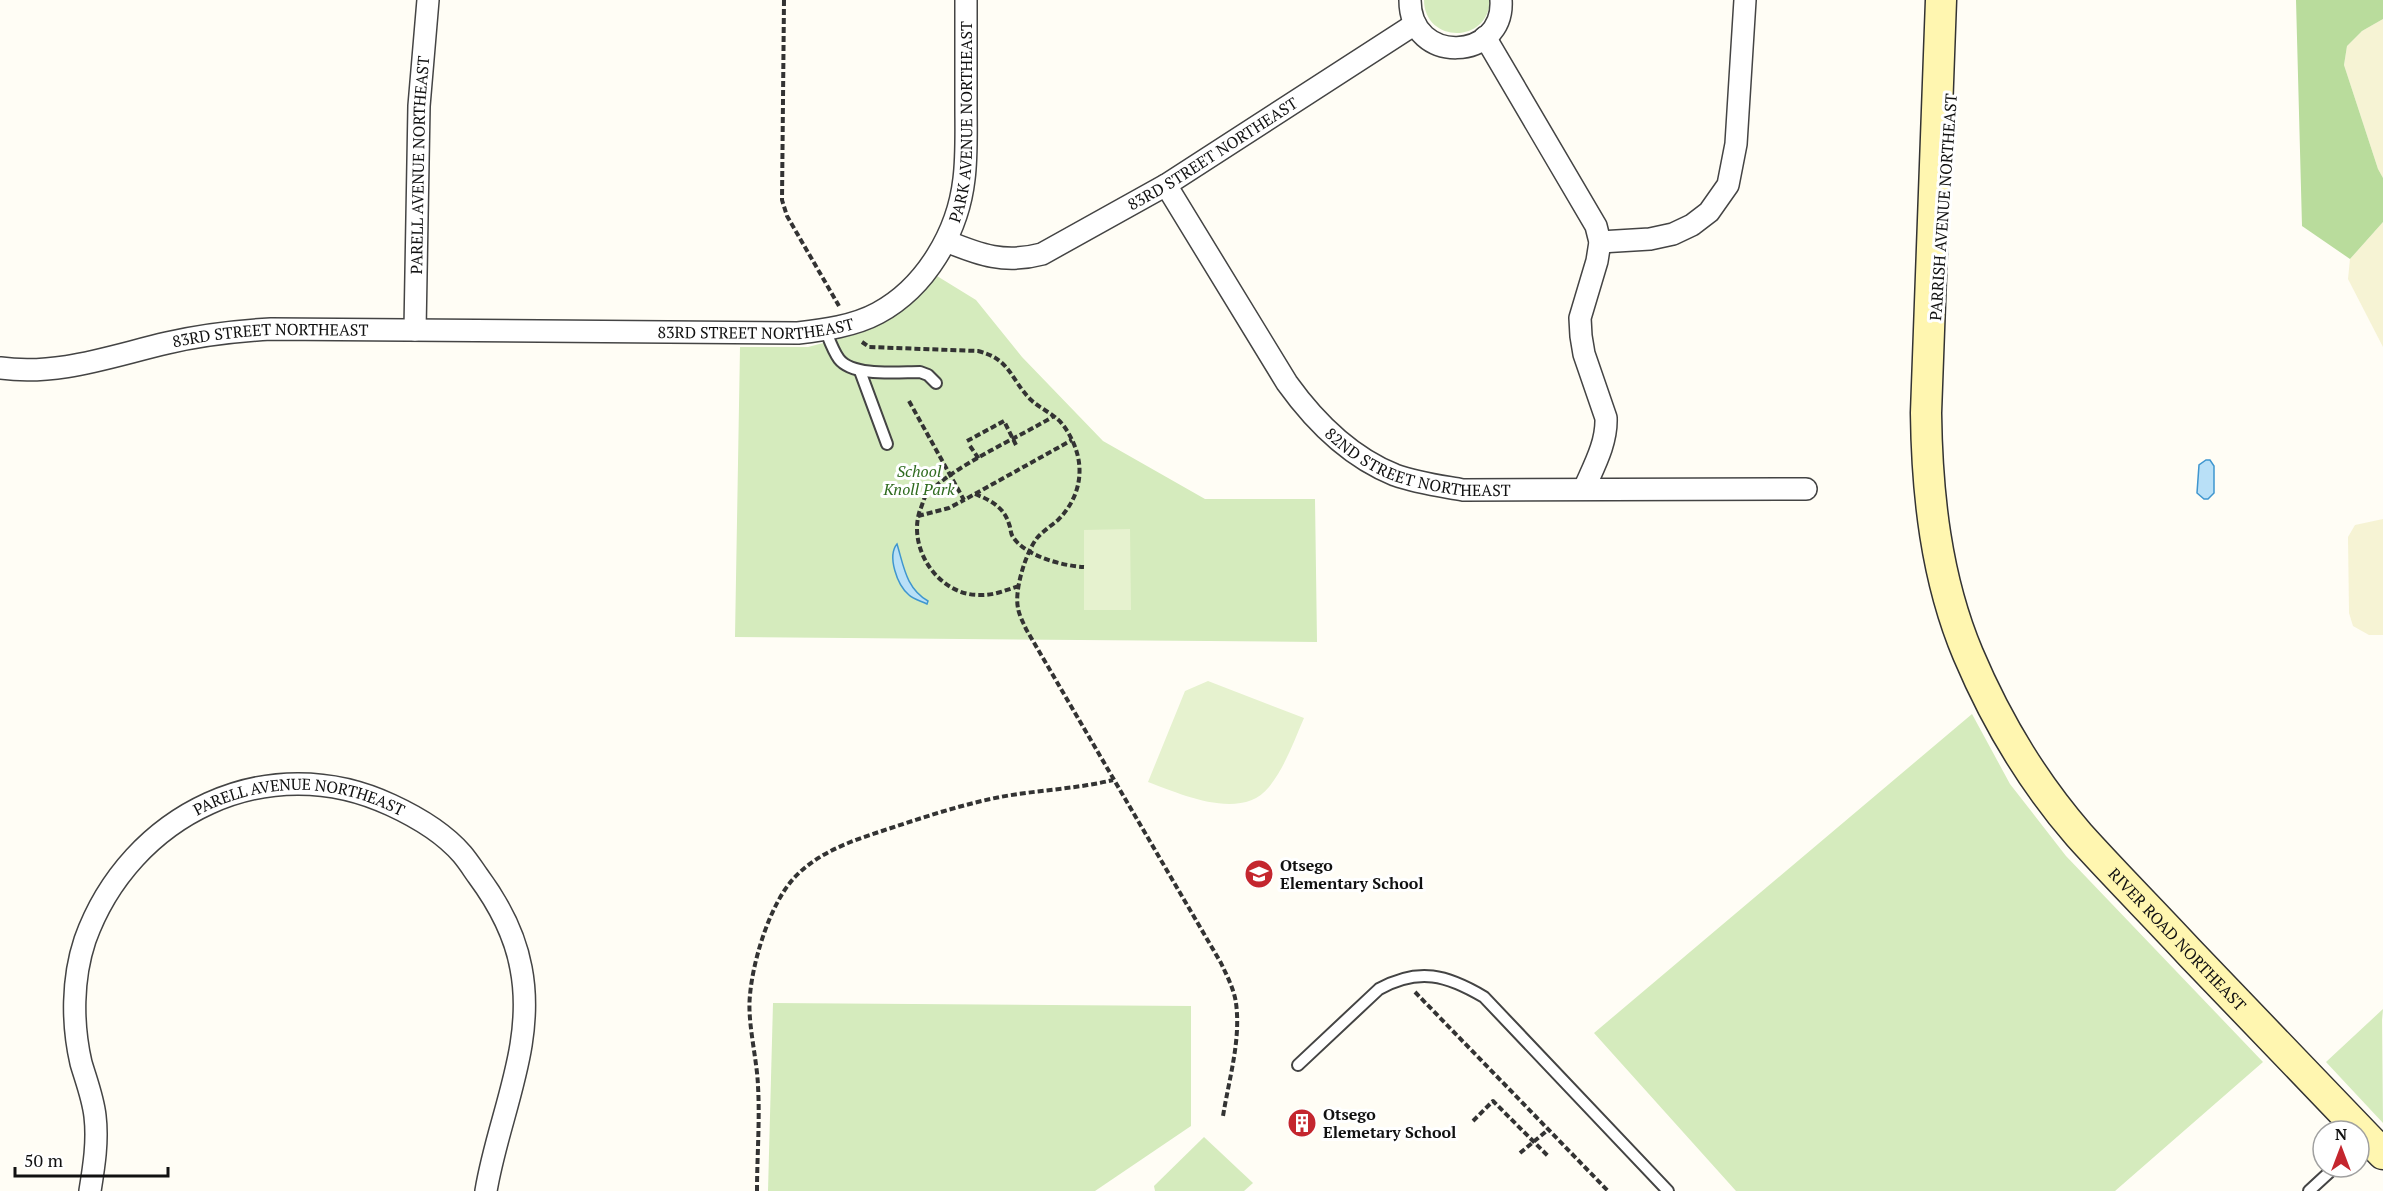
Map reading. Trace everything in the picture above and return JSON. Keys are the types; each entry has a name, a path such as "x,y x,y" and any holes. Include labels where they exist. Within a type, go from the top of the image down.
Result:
{"main road":[{"name":"PARRISH AVENUE NORTHEAST","path":"1941,0 1926,413 1927,468 1935,534 1947,591 1966,651 1992,706"},
{"name":"PARRISH AVENUE NORTHEAST","path":"1926,413 1943,238 1959,0"},
{"name":"RIVER ROAD NORTHEAST","path":"1992,706 2029,769 2078,833 2346,1119"}],"street":[{"name":"PARELL AVENUE NORTHEAST","path":"415,330 419,106 428,0"},
{"name":"PARK AVENUE NORTHEAST","path":"946,241 958,210 964,179 966,0"},
{"path":"1410,0 1410,10 1415,24 1436,45 1451,48 1466,47 1491,32 1499,19 1501,0"},
{"path":"1600,242 1650,239 1673,234 1692,225 1709,212 1728,185 1736,144 1745,0"},
{"name":"83RD STREET NORTHEAST","path":"0,368 42,370 73,367 166,343 233,332 271,329 798,333 825,329 878,313 906,293 928,268 946,241 1002,259 1022,260 1042,254 1166,185 1415,24"},
{"path":"1485,37 1596,226 1600,242 1598,261 1580,318 1584,354 1604,413 1606,427 1604,440 1584,489"},
{"name":"82ND STREET NORTHEAST","path":"1166,185 1287,383 1307,410 1329,433 1361,456 1395,474 1422,483 1463,490 1806,489"},
{"name":"PARELL AVENUE NORTHEAST","path":"90,1191 95,1156 95,1115 80,1060 74,1021 75,985 84,943 100,905 122,871 152,840 188,814 216,799 261,787 292,783 317,784 373,796 436,829 462,854 486,886 507,923 521,968 524,1033 518,1065 492,1156 486,1191"}],"lane":[{"path":"825,329 839,358 848,367 860,371 920,372 928,375 936,383"},
{"path":"860,371 887,444"},
{"path":"1299,1065 1379,989 1411,976 1448,978 1484,997 1668,1191"},
{"path":"2309,1191 2322,1179"}],"path":[{"path":"784,0 782,201 787,216 857,338 869,347 978,351 992,355 1006,364 1031,400 1054,416 1072,440 1079,459 1080,478 1076,494 1069,507 1038,537 1029,550 1019,586 1017,606 1026,629 1230,982 1236,1001 1238,1028 1223,1116"},
{"path":"909,401 964,500"},
{"path":"1019,586 995,594 978,596 952,588 938,578 926,563 918,545 916,533 918,516 925,498 950,475 1054,416"},
{"path":"967,441 1004,421 1016,445"},
{"path":"918,516 949,508 1072,440"},
{"path":"970,446 979,459"},
{"path":"975,494 992,501 1002,511 1016,542 1056,563 1084,567"},
{"path":"757,1191 758,1087 749,998 760,949 770,919 794,878 814,861 852,841 944,810 1001,796 1085,787 1113,780"},
{"path":"1402,978 1608,1191"},
{"path":"1473,1121 1493,1101 1548,1156"},
{"path":"1520,1153 1549,1129"}],"shaded area":[{"path":"2383,19 2383,178 2344,65 2347,46 2362,31"},
{"path":"2383,222 2383,347 2348,279 2350,259"},
{"path":"2383,519 2383,635 2369,635 2353,626 2349,613 2348,537 2355,525"}],"green space":[{"path":"1424,0 1490,0 1487,15 1479,25 1468,31 1456,33 1444,31 1434,24 1427,14"},
{"path":"2296,0 2383,0 2383,19 2362,31 2347,46 2344,65 2383,178 2383,222 2350,259 2302,226"},
{"name":"School Knoll Park","path":"937,276 976,300 1022,357 1103,441 1205,499 1315,499 1317,642 735,637 740,347 808,347 861,333 889,320 915,300"},
{"path":"1130,529 1131,610 1084,610 1084,530"},
{"path":"1208,681 1304,718 1289,754 1275,779 1257,797 1243,803 1210,802 1148,782 1185,691"},
{"path":"1972,714 2010,784 2066,856 2263,1062 2115,1191 1736,1191 1594,1033"},
{"path":"773,1003 1191,1006 1191,1126 1095,1191 768,1191"},
{"path":"2383,1009 2382,1020 2383,1123 2326,1062"},
{"path":"1204,1137 1253,1183 1244,1191 1155,1191 1154,1186"}],"water":[{"path":"2210,460 2214,466 2214,493 2208,499 2204,499 2197,493 2199,465"},
{"path":"897,544 910,583 928,601 927,604 911,596 897,578 893,556"}],"place":[{"name":"Otsego Elementary School","path":"1259,874"},
{"name":"Otsego Elemetary School","path":"1302,1123"}]}
